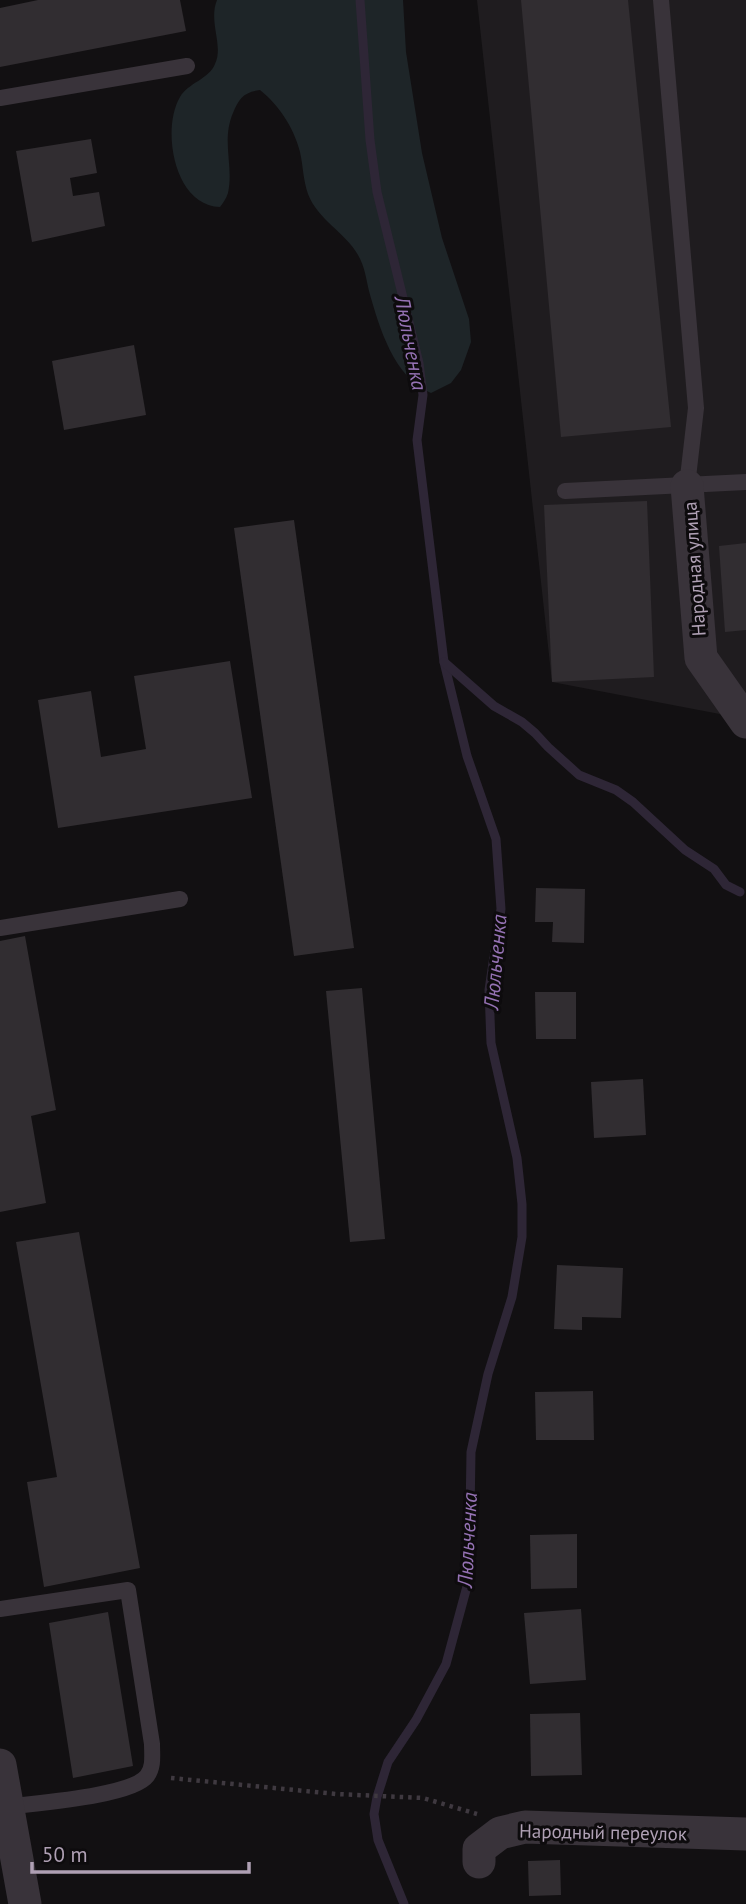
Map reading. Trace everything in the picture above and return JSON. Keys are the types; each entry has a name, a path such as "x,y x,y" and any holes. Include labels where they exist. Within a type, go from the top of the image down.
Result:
{"street":[{"name":"Народная улица","path":"687,486 701,658 746,722"},
{"path":"0,1766 24,1904"},
{"name":"Народный переулок","path":"479,1862 479,1849 500,1833 525,1827 746,1835"}],"lane":[{"path":"661,0 696,408 687,486"},
{"path":"0,97 187,66"},
{"path":"565,491 746,482"},
{"path":"0,928 180,899"},
{"path":"0,1609 128,1590 152,1744 152,1765 146,1778 126,1790 7,1807"}],"path":[{"path":"146,1778 173,1778 336,1794 423,1798 466,1810 513,1830"}],"shaded area":[{"path":"217,0 403,0 406,52 422,153 442,238 469,319 471,342 461,370 451,383 431,393 418,386 398,364 383,335 360,260 353,247 312,203 306,189 294,134 279,110 260,90 243,97 233,113 228,134 229,183 227,195 220,207 204,203 192,194 182,180 172,146 174,111 184,92 208,74 215,64 218,49 214,17"},
{"path":"477,0 746,0 746,719 552,682"}],"building":[{"path":"38,0 180,0 186,31 0,67 0,8"},
{"path":"521,0 628,0 671,427 561,437"},
{"path":"91,139 97,173 70,178 73,196 99,192 105,226 32,242 16,151"},
{"path":"134,345 146,415 64,430 52,361"},
{"path":"647,501 654,677 552,682 544,505"},
{"path":"294,520 354,948 294,956 234,528"},
{"path":"746,543 746,630 725,632 719,546"},
{"path":"230,661 252,798 58,828 38,700 91,691 101,757 146,749 134,676"},
{"path":"536,888 585,889 584,943 552,942 553,922 535,922"},
{"path":"25,936 56,1110 31,1116 46,1203 0,1212 0,941"},
{"path":"362,988 385,1239 350,1242 326,991"},
{"path":"535,992 576,992 576,1039 536,1039"},
{"path":"643,1079 646,1135 594,1138 591,1082"},
{"path":"79,1232 140,1568 44,1587 27,1482 57,1477 16,1242"},
{"path":"557,1265 623,1268 621,1318 582,1317 582,1330 554,1329"},
{"path":"593,1391 594,1440 536,1440 535,1392"},
{"path":"577,1534 577,1588 531,1589 530,1535"},
{"path":"581,1609 586,1680 530,1684 524,1613"},
{"path":"108,1612 133,1766 73,1778 49,1623"},
{"path":"580,1713 582,1775 531,1776 530,1714"},
{"path":"560,1860 561,1895 529,1896 528,1861"}],"waterway":[{"name":"Люльченка","path":"360,0 370,140 377,192 419,363 423,395 417,440 444,662 467,756 496,839 501,909 489,990 491,1043 517,1158 522,1204 522,1237 512,1297 488,1374 471,1452 469,1579 446,1664 416,1720 388,1762 374,1814 378,1840 404,1904"},
{"path":"444,662 494,706 522,722 579,775 616,790 633,802 685,850 714,869 726,885 740,892"}]}
